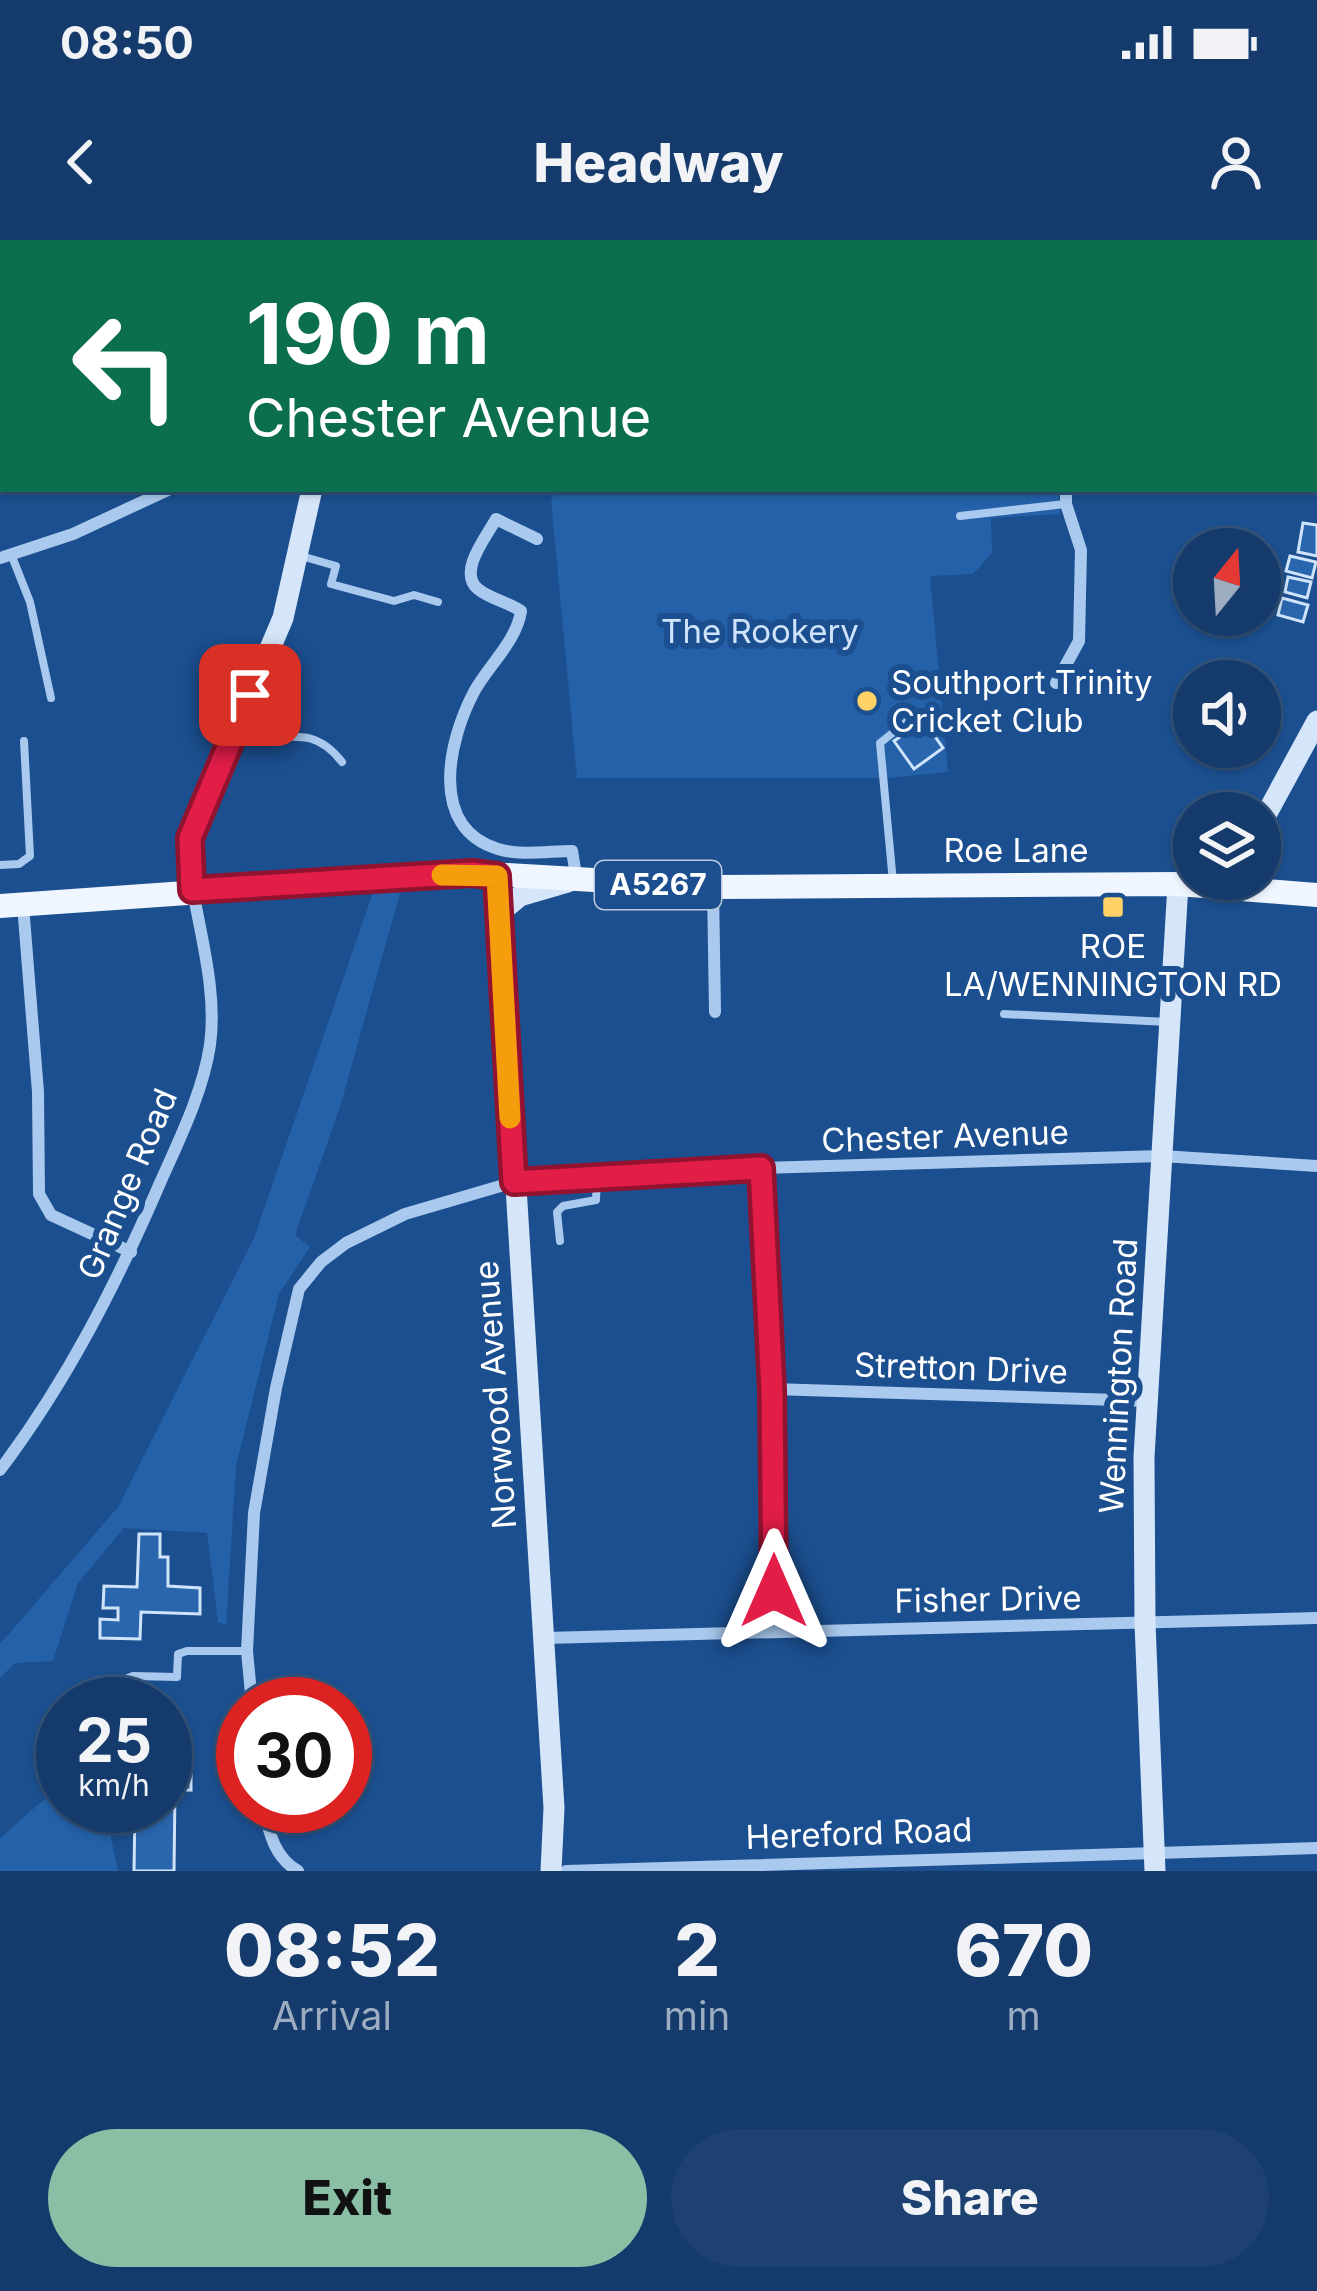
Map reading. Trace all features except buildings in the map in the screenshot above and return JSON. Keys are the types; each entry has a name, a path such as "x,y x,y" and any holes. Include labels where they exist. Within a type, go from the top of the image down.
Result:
{"main road":[{"name":"Roe Lane","path":"11,905 472,873 713,887 1173,884"},
{"name":"Roe Lane","path":"1281,889 1317,895"}],"street":[{"path":"6,556 73,534 164,492"},
{"path":"192,890 190,838 283,618 312,492"},
{"path":"1056,682 1079,641 1081,550 1066,496"},
{"path":"497,916 520,896 573,882 572,851 500,851 474,838 454,817 448,790 472,695 519,627 521,611 478,589 470,580 471,565 496,519 537,539"},
{"path":"1278,792 1317,721"},
{"name":"Norwood Avenue","path":"497,876 545,1638 554,1808 551,1871"},
{"path":"713,887 715,1012"},
{"name":"Grange Road","path":"0,1470 37,1422 94,1328 184,1130 209,1049 212,1010 192,890"},
{"name":"Wennington Road","path":"1155,1860 1145,1623 1148,1401 1177,900"},
{"path":"11,905 38,1092 39,1194 51,1215 131,1252"},
{"name":"Chester Avenue","path":"249,1677 254,1513 299,1289 321,1262 346,1243 405,1214 514,1182 597,1176 1162,1156 1317,1166"},
{"path":"761,1168 772,1390 774,1631"},
{"name":"Stretton Drive","path":"772,1390 1148,1401"},
{"name":"Fisher Drive","path":"545,1638 1317,1618"},
{"path":"270,1833 298,1871"},
{"name":"Hereford Road","path":"566,1871 1155,1860 1317,1847"}],"lane":[{"path":"960,516 1066,496"},
{"path":"300,555 336,566 331,584 394,601 414,595 438,602"},
{"path":"6,556 30,602 51,698"},
{"path":"893,884 880,743 915,715"},
{"path":"234,734 257,741 292,734 309,738 323,742 342,762"},
{"path":"0,865 20,864 30,856 24,741"},
{"path":"1004,1014 1169,1022"},
{"path":"560,1241 557,1212 563,1206 596,1199 597,1176"},
{"path":"131,1677 177,1677 178,1654 247,1651"}],"green space":[{"name":"The Rookery","path":"556,492 1058,492 1060,514 991,518 992,553 973,574 930,576 948,772 889,778 577,778 551,500"},
{"path":"373,892 400,893 340,1107 295,1235 310,1247 279,1294 236,1466 226,1625 218,1622 207,1533 124,1528 78,1583 53,1661 15,1663 0,1678 0,1644 118,1507 254,1238"},
{"path":"36,1807 36,1833 110,1833 118,1871 0,1871 0,1838"}],"slow traffic":[{"path":"442,875 497,876 510,1118"}],"place":[{"name":"Southport Trinity Cricket Club","path":"867,701"},
{"name":"ROE LA/WENNINGTON RD","path":"1113,907"}],"route":[{"path":"250,695 190,838 192,890 472,873 497,876 514,1182 761,1168 772,1390 774,1591"}]}
